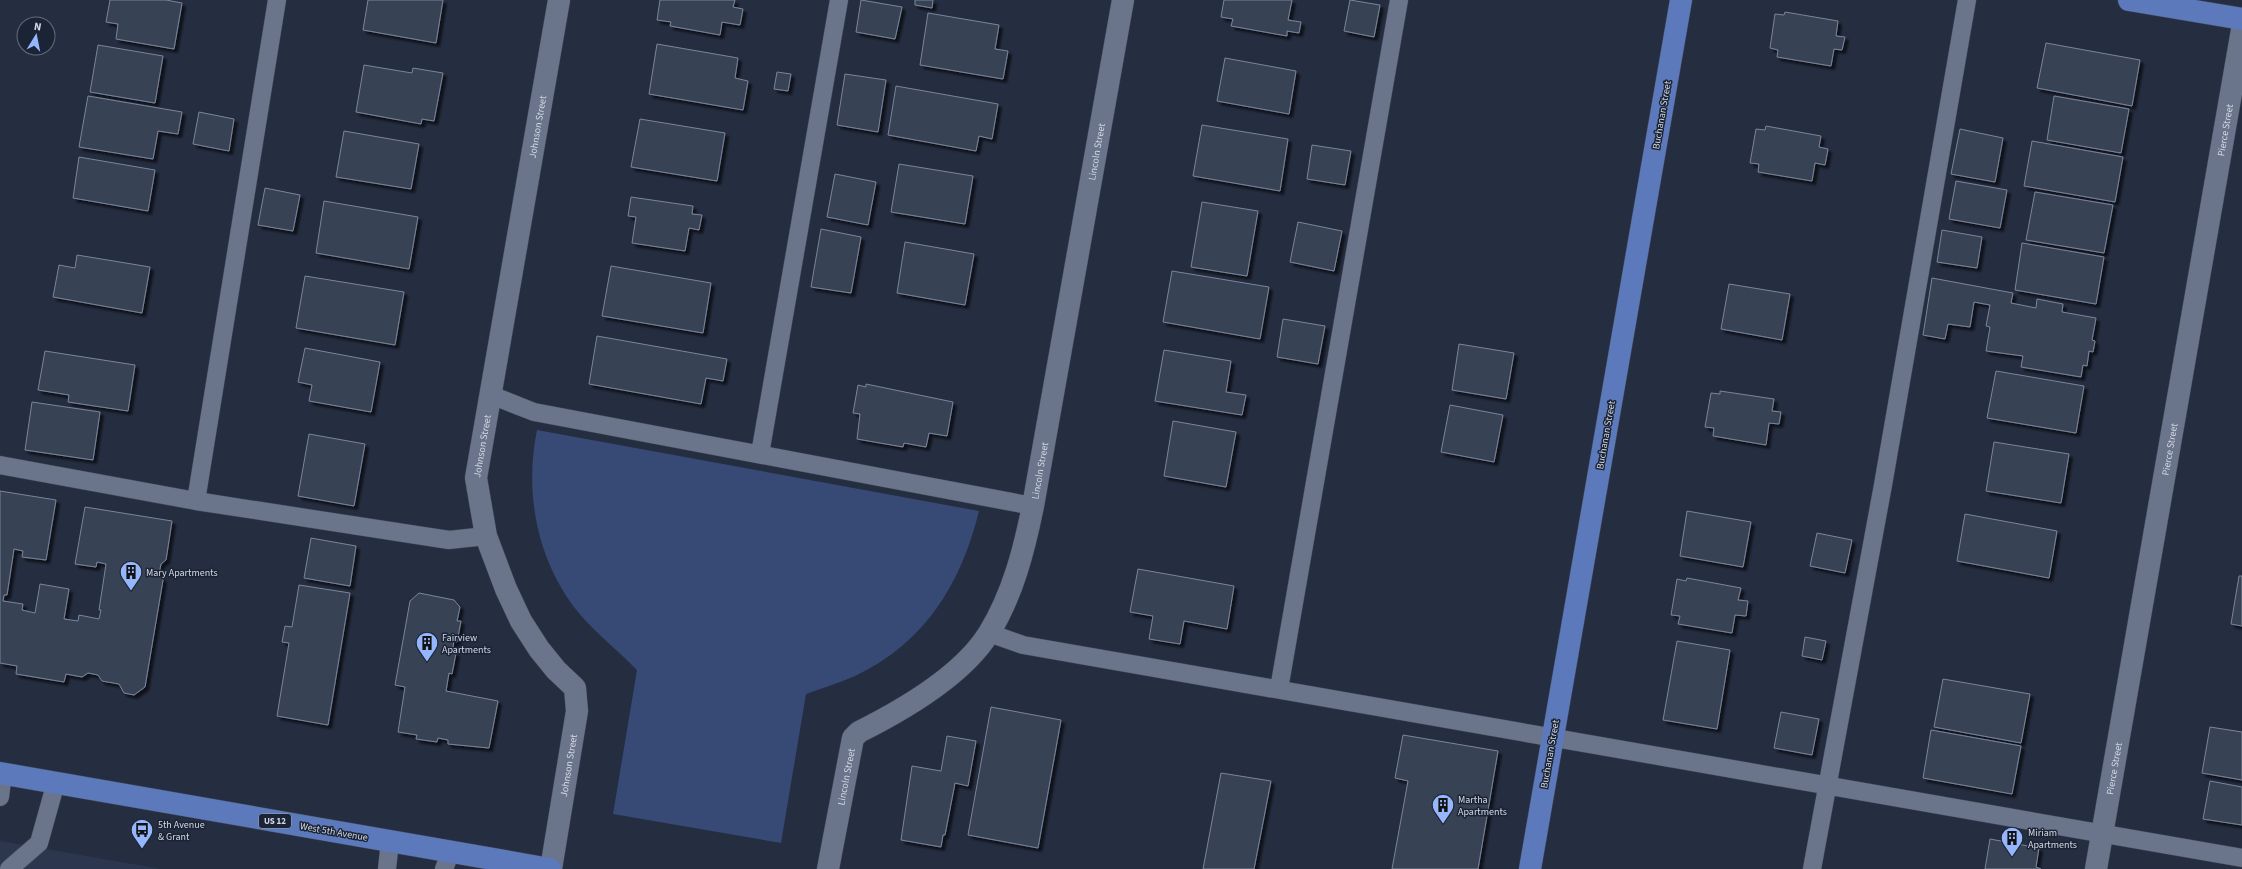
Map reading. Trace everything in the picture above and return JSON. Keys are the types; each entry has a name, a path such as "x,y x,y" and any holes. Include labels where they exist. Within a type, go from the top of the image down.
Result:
{"main road":[{"name":"Buchanan Street","path":"1530,869 1681,0"},
{"path":"2129,0 2242,19"},
{"name":"West 5th Avenue","path":"2,773 390,841 448,860 551,869"}],"street":[{"name":"Johnson Street","path":"551,869 571,749 577,699 575,688 556,670 520,621 506,590 486,536 476,478 559,0"},
{"name":"Lincoln Street","path":"828,869 853,738 859,732 937,684 975,650 989,633 1006,600 1018,568 1027,540 1123,0"},
{"name":"Pierce Street","path":"2096,869 2242,30"}],"lane":[{"path":"196,501 277,0"},
{"path":"760,454 840,0"},
{"path":"1279,688 1399,0"},
{"path":"1812,869 1883,485 1967,0"},
{"path":"491,395 534,412 1033,506"},
{"path":"0,465 196,501 449,540 486,536"},
{"path":"989,633 1023,645 1279,688 1552,738 1828,785 2102,835 2242,858"},
{"path":"0,798 2,773"},
{"path":"9,869 39,843 56,782"},
{"path":"387,869 390,841"}],"shaded area":[{"path":"537,430 979,511 962,563 950,587 920,629 901,647 880,662 855,676 806,694 781,843 613,814 637,670 578,612 552,571 537,526 533,502 533,454"},
{"path":"0,841 161,869 0,869"}],"building":[{"path":"110,0 166,0 182,3 174,49 116,39 118,24 106,22"},
{"path":"368,0 443,0 436,43 363,30"},
{"path":"660,0 735,0 733,7 743,9 740,25 722,22 720,35 670,26 671,22 657,20"},
{"path":"861,0 902,7 895,39 856,32"},
{"path":"915,0 933,0 932,8 915,5"},
{"path":"1224,0 1292,0 1288,20 1301,22 1299,33 1287,31 1287,36 1231,26 1233,19 1221,17"},
{"path":"1350,0 1380,5 1374,37 1344,31"},
{"path":"1785,12 1838,21 1836,36 1845,37 1842,50 1834,49 1831,66 1777,57 1778,50 1770,48 1775,14 1784,15"},
{"path":"928,13 999,25 995,49 1008,51 1003,79 920,65"},
{"path":"2046,43 2140,60 2132,106 2037,88"},
{"path":"657,44 738,58 735,78 748,81 743,110 649,94"},
{"path":"98,45 163,56 155,103 90,92"},
{"path":"1225,58 1296,71 1289,114 1217,101"},
{"path":"364,65 412,73 413,68 443,73 434,121 422,119 421,124 356,112"},
{"path":"777,72 791,74 788,91 774,89"},
{"path":"845,74 886,80 878,132 837,125"},
{"path":"896,86 998,104 992,139 979,136 976,151 888,135"},
{"path":"88,96 182,112 178,134 158,131 153,159 79,147"},
{"path":"2054,96 2129,109 2121,153 2047,140"},
{"path":"199,112 234,119 229,151 193,144"},
{"path":"640,119 725,133 717,181 631,167"},
{"path":"1202,125 1288,139 1280,191 1193,176"},
{"path":"1766,126 1821,136 1819,147 1828,149 1825,165 1815,163 1812,181 1758,172 1759,164 1750,163 1756,129 1765,130"},
{"path":"1960,129 2003,138 1995,182 1951,174"},
{"path":"344,131 419,144 411,189 336,177"},
{"path":"2032,141 2123,157 2115,202 2024,186"},
{"path":"1312,145 1351,151 1345,185 1307,179"},
{"path":"79,157 155,170 148,211 73,198"},
{"path":"899,164 973,176 965,224 891,212"},
{"path":"835,174 876,182 868,225 827,217"},
{"path":"1956,181 2007,190 2000,228 1949,219"},
{"path":"265,188 300,195 293,231 258,225"},
{"path":"2035,192 2113,205 2104,253 2026,240"},
{"path":"631,197 693,206 692,214 702,215 699,230 689,228 685,251 632,243 636,217 628,216"},
{"path":"324,201 418,217 409,269 316,253"},
{"path":"1202,202 1258,211 1247,276 1191,267"},
{"path":"1298,222 1342,231 1334,271 1290,262"},
{"path":"821,229 861,237 851,293 811,287"},
{"path":"1942,230 1982,237 1977,268 1937,262"},
{"path":"905,242 974,254 965,305 897,293"},
{"path":"2022,243 2104,257 2096,304 2015,290"},
{"path":"77,255 150,267 142,313 53,297 59,265 75,268"},
{"path":"611,266 711,283 703,333 602,316"},
{"path":"1172,271 1269,287 1260,339 1163,322"},
{"path":"305,276 404,292 395,345 296,328"},
{"path":"1932,278 2013,293 2011,303 2036,308 2037,299 2063,304 2062,312 2096,318 2092,340 2095,341 2093,352 2089,351 2087,366 2083,365 2081,377 2021,367 2023,356 1986,351 1990,327 1986,326 1990,305 1974,302 1970,327 1948,324 1945,339 1923,335"},
{"path":"1729,284 1790,294 1782,340 1721,329"},
{"path":"1283,319 1325,326 1318,364 1277,357"},
{"path":"597,336 727,359 723,381 706,378 701,404 589,384"},
{"path":"1459,344 1514,353 1506,399 1452,390"},
{"path":"305,348 380,362 371,412 309,401 312,385 298,382"},
{"path":"1164,350 1231,361 1226,392 1246,395 1242,415 1155,401"},
{"path":"45,351 135,365 128,411 68,402 69,395 38,390"},
{"path":"1996,371 2084,386 2076,433 1987,418"},
{"path":"866,384 953,402 947,436 929,433 926,447 904,443 903,447 857,439 860,414 853,413 858,385 866,387"},
{"path":"1720,391 1774,399 1772,411 1781,412 1779,424 1769,423 1766,445 1713,436 1714,428 1705,427 1711,393 1720,394"},
{"path":"32,402 100,412 93,460 25,450"},
{"path":"1450,405 1503,415 1494,462 1441,452"},
{"path":"1173,421 1236,432 1226,487 1164,476"},
{"path":"309,434 365,444 354,506 298,496"},
{"path":"1994,442 2069,454 2061,503 1986,491"},
{"name":"Mary Apartments","path":"0,491 56,500 46,560 22,557 23,551 14,549 7,595 4,595 3,601 23,604 22,610 35,613 40,584 69,589 64,619 78,621 79,615 99,619 101,610 99,610 106,564 97,562 96,567 75,564 85,507 172,521 166,560 161,564 159,574 163,580 145,687 134,695 124,693 119,684 102,681 98,675 88,673 82,677 66,674 64,682 16,674 17,666 0,663"},
{"path":"1687,511 1751,522 1743,567 1680,556"},
{"path":"1965,514 2057,531 2049,578 1957,561"},
{"path":"1817,533 1852,540 1845,573 1810,566"},
{"path":"311,538 356,546 350,586 304,578"},
{"path":"1138,569 1234,586 1227,629 1184,621 1180,644 1149,639 1153,616 1130,612"},
{"path":"2239,576 2242,576 2242,626 2231,624"},
{"path":"1687,578 1741,588 1738,600 1748,601 1746,616 1735,615 1732,633 1678,624 1680,616 1671,615 1677,579 1686,581"},
{"path":"299,585 350,593 328,725 277,716 289,643 282,642 285,626 292,627"},
{"name":"Fairview Apartments","path":"419,593 454,600 460,607 457,621 461,621 457,642 454,641 452,653 456,653 452,674 449,673 446,691 498,701 489,748 448,744 448,740 438,738 437,742 416,739 417,735 398,732 405,687 395,685 410,601"},
{"path":"1805,637 1826,641 1822,660 1802,656"},
{"path":"1677,641 1730,650 1717,729 1663,720"},
{"path":"1943,679 2030,694 2021,743 1934,727"},
{"path":"991,707 1061,720 1038,848 968,835"},
{"path":"1781,712 1819,719 1812,755 1774,748"},
{"path":"2210,727 2242,732 2242,780 2202,773"},
{"path":"1931,730 2021,746 2012,794 1923,778"},
{"name":"Martha Apartments","path":"1403,735 1498,751 1478,869 1392,869 1408,781 1395,778"},
{"path":"947,736 976,741 968,786 955,783 945,835 943,835 941,847 901,840 912,766 941,771"},
{"path":"1221,773 1271,781 1254,869 1203,869"},
{"path":"2210,781 2242,787 2242,825 2203,819"},
{"name":"Miriam Apartments","path":"1990,839 2039,848 2036,867 2041,869 1985,869"}],"place":[{"name":"Mary Apartments","path":"131,592"},
{"name":"Fairview Apartments","path":"427,662"},
{"name":"Martha Apartments","path":"1443,824"},
{"name":"5th Avenue & Grant","path":"142,850"},
{"name":"Miriam Apartments","path":"2012,858"}]}
